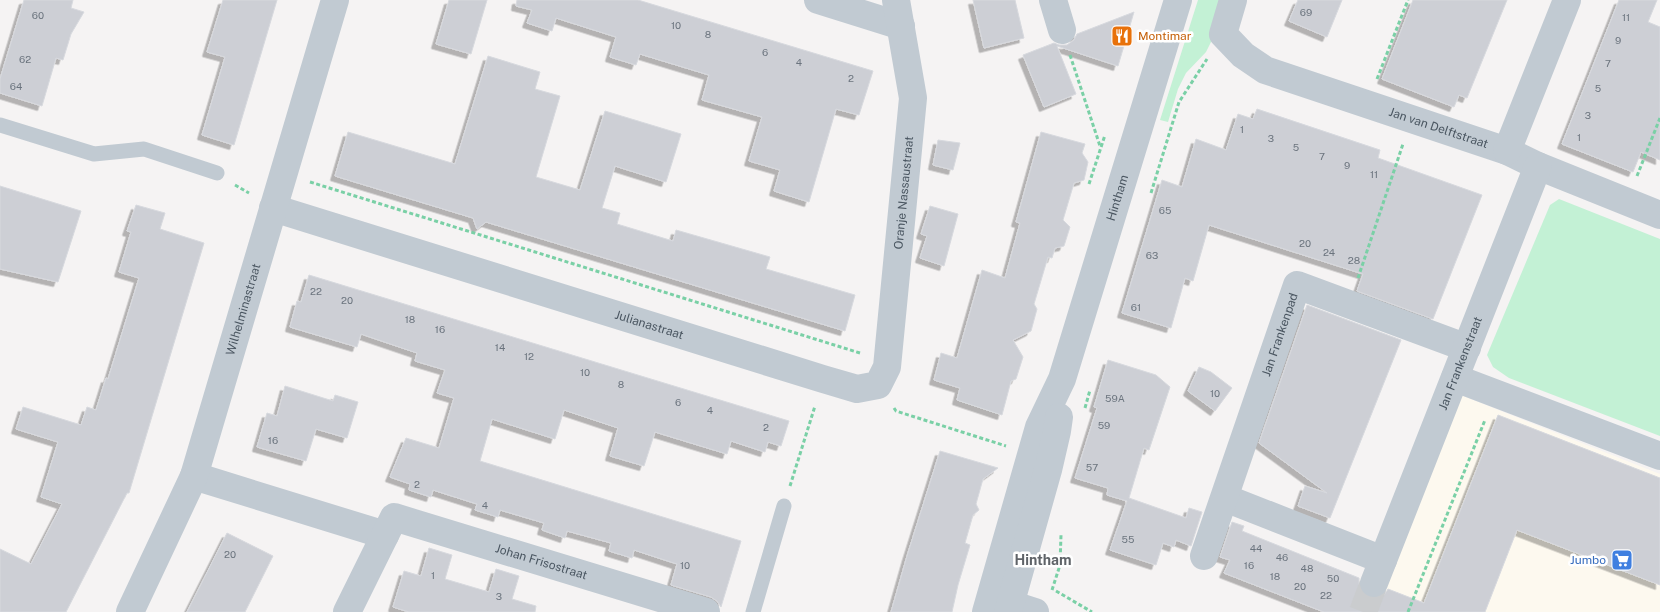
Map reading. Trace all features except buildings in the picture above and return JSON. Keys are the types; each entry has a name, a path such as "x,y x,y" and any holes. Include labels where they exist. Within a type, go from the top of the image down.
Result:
{"street":[{"name":"Wilhelminastraat","path":"130,612 194,476 335,0"},
{"path":"818,0 901,26"},
{"name":"Oranje Nassaustraat","path":"882,376 913,98 896,0"},
{"path":"1053,0 1062,30"},
{"path":"1223,34 1233,0"},
{"path":"1507,151 1567,0"},
{"name":"Hintham","path":"1009,608 1039,427 1062,378 1175,6"},
{"name":"Jan van Delftstraat","path":"1223,34 1243,55 1265,70 1507,151 1538,166 1660,215"},
{"name":"Jan Frankenstraat","path":"1225,498 1379,572 1538,166"},
{"name":"Julianastraat","path":"273,208 857,389 882,376"},
{"name":"Jan Frankenpad","path":"1204,556 1297,285 1467,348"},
{"path":"1455,378 1660,456"},
{"path":"194,476 385,534"},
{"name":"Johan Frisostraat","path":"347,612 394,517 706,612"}],"lane":[{"path":"0,126 94,154 144,149 216,173"},
{"path":"753,612 784,506"}],"path":[{"path":"1368,103 1408,0"},
{"path":"1062,30 1100,146"},
{"path":"1150,196 1179,102 1223,34"},
{"path":"1627,202 1660,118"},
{"path":"1349,305 1412,119"},
{"path":"216,173 273,208"},
{"path":"310,182 854,349 882,376 896,411 1013,448"},
{"path":"784,506 823,379"},
{"path":"1083,413 1092,385"},
{"path":"1408,612 1496,394"},
{"path":"1009,608 1052,589 1060,565 1061,533"},
{"path":"1052,589 1092,612"}],"shaded area":[{"path":"1458,394 1660,474 1660,612 1371,612"}],"green space":[{"path":"1198,0 1220,0 1216,32 1206,52 1186,73 1178,89 1168,122 1160,120"},
{"path":"1559,199 1660,239 1660,436 1509,378 1493,367 1487,355 1550,205"}],"tunnel":[{"path":"1363,612 1374,583"}],"place":[{"name":"Montimar","path":"1122,36"},
{"name":"Jumbo","path":"1622,560"}],"district":[{"name":"Hintham","path":"1043,560"}]}
